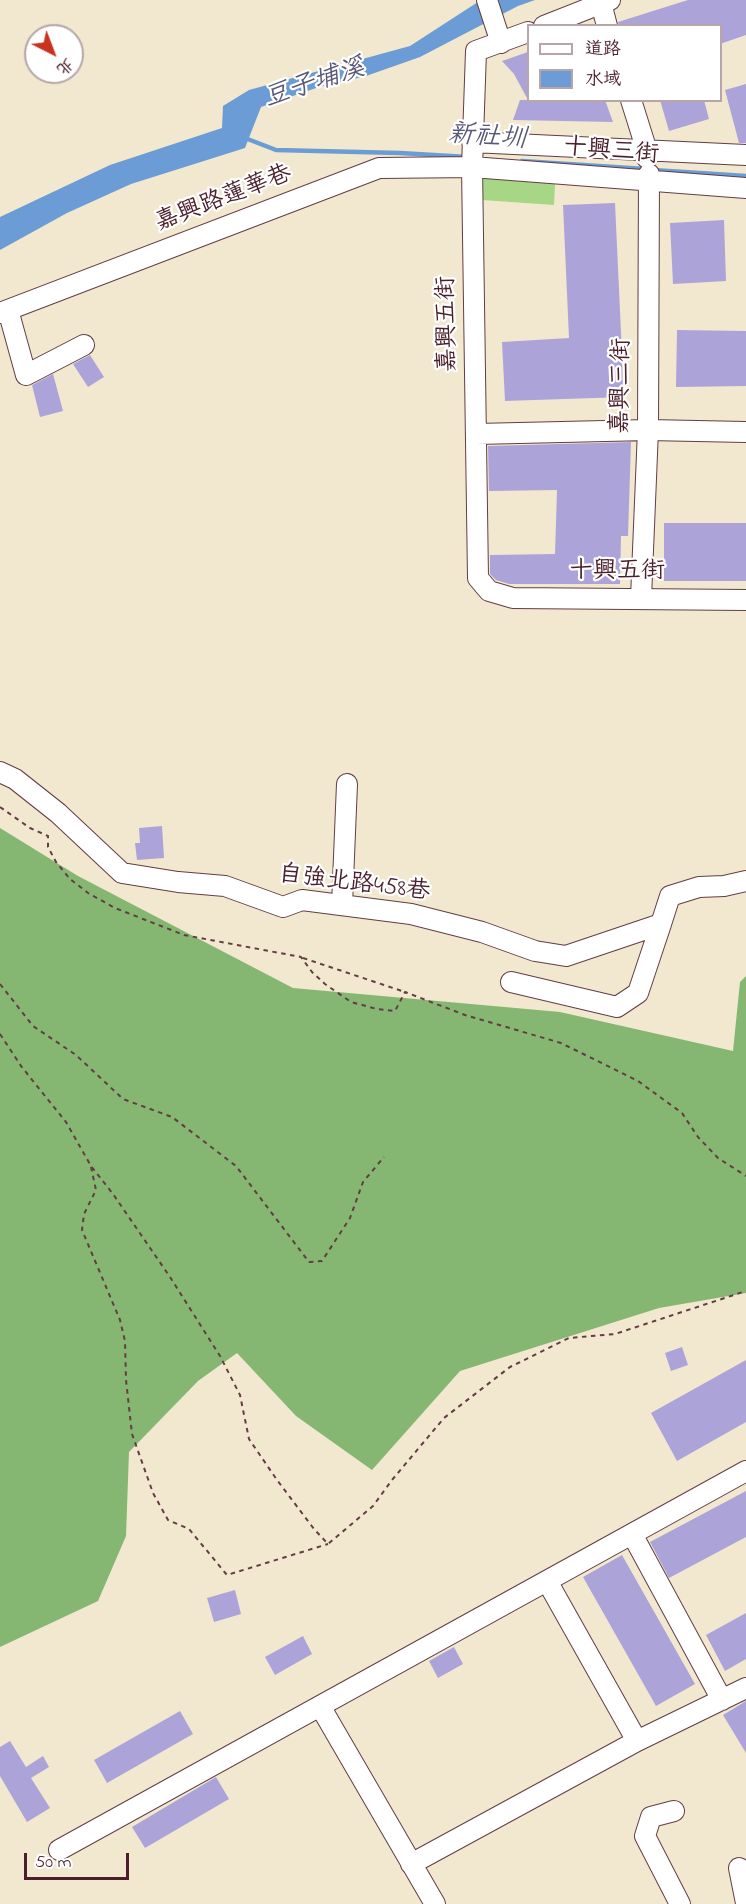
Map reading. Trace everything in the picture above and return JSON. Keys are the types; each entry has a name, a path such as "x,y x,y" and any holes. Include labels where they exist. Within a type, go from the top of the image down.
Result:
{"street":[{"path":"488,0 501,43 527,32"},
{"path":"549,24 605,2 608,24"},
{"name":"嘉興五街","path":"489,591 478,578 472,155 476,51 501,43"},
{"name":"嘉興三街","path":"632,102 648,166 648,430 641,598"},
{"path":"472,155 648,166 746,155"},
{"name":"十興三街","path":"472,155 648,166 746,188"},
{"name":"嘉興路蓮華巷","path":"4,311 379,168 472,155"},
{"path":"4,311 26,375 84,345"},
{"path":"476,434 648,430 746,432"},
{"name":"十興五街","path":"489,591 513,598 746,600"},
{"name":"自強北路458巷","path":"0,772 15,779 58,813 122,873 178,882 225,886 283,906 302,900 411,914 482,932 535,951 566,956 661,924"},
{"path":"342,905 347,784"},
{"path":"511,982 617,1007 638,993 670,896 699,887 746,881"},
{"path":"59,1850 746,1470"},
{"path":"632,1534 722,1700"},
{"path":"547,1581 637,1741"},
{"path":"411,1863 637,1741 746,1688"},
{"path":"320,1706 435,1904"},
{"path":"674,1811 651,1817 645,1836 680,1904"},
{"path":"739,1868 746,1903"}],"path":[{"path":"0,807 30,828 48,836 48,847 56,862 70,879 115,908 184,935 301,957 465,1015 561,1043 638,1081 682,1113 698,1137 718,1158 746,1176"},
{"path":"301,957 325,984 351,1002 376,1009 395,1011 405,992"},
{"path":"0,984 33,1026 76,1055 123,1099 172,1117 236,1166 309,1262 322,1261 350,1218 363,1182 384,1157"},
{"path":"0,1034 21,1066 66,1122 90,1166 113,1194 170,1276 220,1356 240,1395 249,1439 277,1480 328,1544"},
{"path":"90,1166 96,1190 84,1214 82,1230 120,1320 126,1341 126,1380 132,1434 153,1493 168,1520 189,1529 227,1575 328,1544 373,1506 444,1418 510,1367 569,1338 615,1334 746,1291"}],"green space":[{"path":"482,178 555,184 554,205 482,200"},
{"path":"0,828 78,876 293,988 560,1012 733,1051 740,982 746,976 746,1293 659,1308 460,1371 372,1470 296,1416 237,1353 198,1381 129,1452 126,1536 98,1601 0,1647"}],"water":[{"name":"豆子埔溪","path":"481,0 535,0 518,6 420,57 366,76 319,87 261,107 245,148 131,184 67,213 0,250 0,217 110,165 222,128 223,106 249,90 410,46"}],"building":[{"path":"688,0 746,0 746,35 722,43 722,24 618,24 618,22"},
{"path":"527,52 527,98 514,74 502,61"},
{"path":"746,84 746,143 739,143 725,90"},
{"path":"520,100 527,100 527,102 606,102 613,122 513,120"},
{"path":"661,102 705,102 709,119 669,131"},
{"path":"615,203 624,397 505,401 502,342 569,338 563,205"},
{"path":"724,220 726,281 673,284 670,223"},
{"path":"677,330 746,331 746,386 676,387"},
{"path":"90,355 104,377 88,387 73,364"},
{"path":"53,374 63,411 40,417 32,385"},
{"path":"631,442 628,536 621,536 620,584 509,584 496,580 490,574 490,555 555,554 557,490 489,491 488,446"},
{"path":"664,523 746,523 746,581 664,581"},
{"path":"162,826 164,858 137,860 135,843 140,843 139,828"},
{"path":"682,1347 688,1365 671,1371 665,1353"},
{"path":"746,1360 746,1422 677,1461 651,1413"},
{"path":"746,1491 746,1537 669,1578 650,1542"},
{"path":"622,1555 695,1684 656,1706 583,1577"},
{"path":"235,1590 241,1614 214,1622 207,1598"},
{"path":"746,1613 746,1659 725,1671 706,1635"},
{"path":"303,1636 312,1654 275,1675 265,1657"},
{"path":"454,1647 463,1664 438,1678 429,1661"},
{"path":"746,1701 746,1753 723,1715"},
{"path":"180,1711 193,1734 107,1783 94,1760"},
{"path":"10,1741 26,1767 43,1756 49,1767 31,1778 50,1808 27,1822 0,1776 0,1747"},
{"path":"216,1777 229,1799 145,1848 132,1827"}],"waterway":[{"name":"新社圳","path":"245,138 276,150 468,157"},
{"name":"新社圳","path":"522,161 645,169"},
{"name":"新社圳","path":"653,170 746,176"}]}
